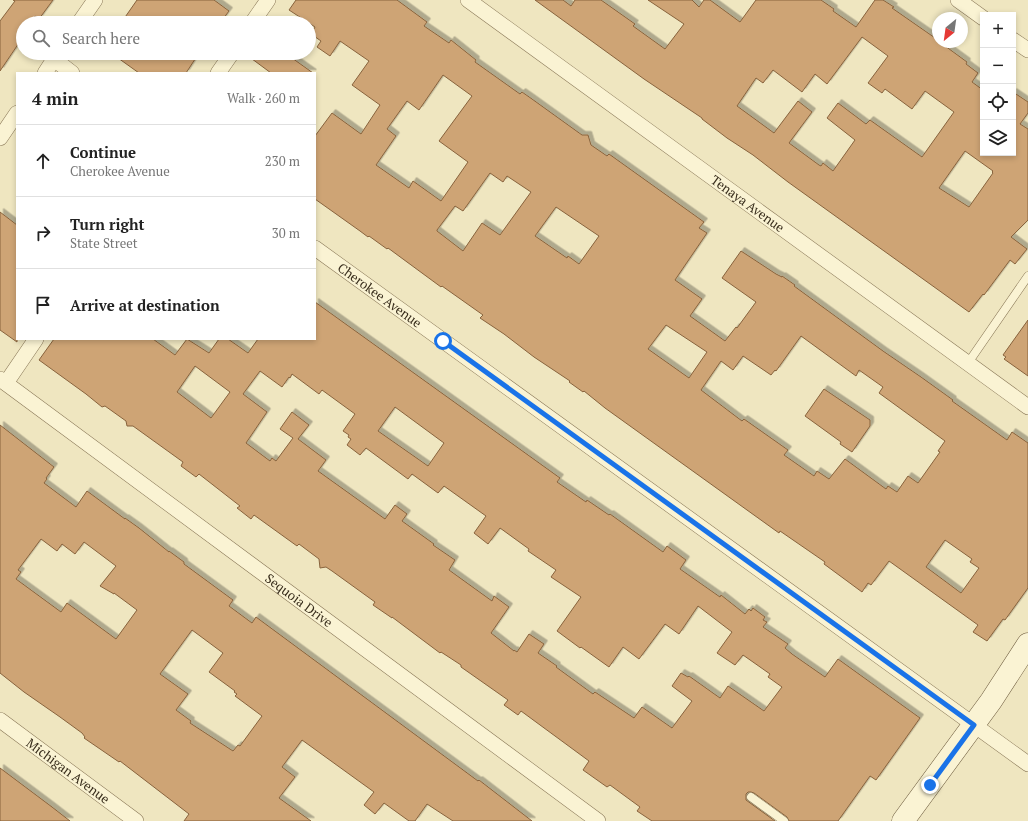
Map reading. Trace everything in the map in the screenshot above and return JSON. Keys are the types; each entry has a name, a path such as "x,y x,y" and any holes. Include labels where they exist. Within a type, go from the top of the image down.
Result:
{"main road":[{"path":"903,821 991,702 1028,644"},
{"path":"991,702 1028,664"}],"street":[{"path":"84,16 95,0"},
{"path":"257,16 268,0"},
{"name":"Tenaya Avenue","path":"468,0 1028,407"},
{"path":"958,0 980,16"},
{"path":"1016,42 1028,50"},
{"path":"46,72 53,60"},
{"path":"60,60 71,72"},
{"path":"219,72 227,60"},
{"path":"0,138 16,114"},
{"name":"Cherokee Avenue","path":"316,249 1028,764"},
{"path":"3,381 35,340"},
{"name":"Sequoia Drive","path":"3,381 598,821"},
{"name":"Michigan Avenue","path":"0,720 136,821"}],"lane":[{"path":"968,363 1028,276"},
{"path":"751,797 784,821"}],"building":[{"path":"13,0 53,0 41,16 16,16 16,47 0,71 0,21 15,1"},
{"path":"137,0 214,0 229,11 225,16 126,16"},
{"path":"296,0 397,0 427,22 424,26 449,43 451,40 476,60 475,62 520,94 522,92 582,135 588,135 591,145 607,156 609,154 704,222 699,228 707,233 675,280 702,299 690,316 725,341 736,327 737,328 756,302 722,278 741,251 795,285 794,286 1007,440 1012,432 1028,443 1028,588 1005,620 1003,619 987,641 973,632 978,625 889,561 871,585 868,583 862,592 824,564 825,562 780,531 779,533 605,408 584,391 583,392 569,382 570,381 480,318 483,315 316,200 316,135 332,113 361,134 380,105 352,85 369,61 340,41 330,56 317,47 321,41 316,38 316,16 298,16 289,10","holes":["443,75 472,96 439,141 468,162 441,201 413,181 409,188 376,165 396,136 387,129 407,101 419,110","490,173 503,182 507,176 531,192 500,235 482,223 463,251 437,231 455,206 463,211","556,207 599,236 579,264 568,256 567,258 535,236","666,325 707,352 689,378 648,349","801,336 856,376 859,370 883,387 879,393 945,441 938,451 940,452 918,483 908,476 897,492 888,486 886,489 845,459 829,479 817,471 814,476 784,455 788,450 744,419 742,421 701,390 721,361 733,370 743,356 771,375 775,370 776,371","945,540 972,559 970,562 979,568 961,593 926,567"]},
{"path":"535,0 563,0 571,6 575,0 601,0 635,24 633,26 665,49 684,24 648,0 692,0 699,7 704,0 710,0 740,22 756,0 821,0 834,9 833,11 856,27 875,0 883,0 932,36 932,48 948,48 967,62 966,64 978,73 972,82 980,88 980,156 1016,156 1016,94 1028,102 1028,113 1020,124 1028,129 1028,220 1011,237 1027,249 1015,264 1010,260 984,295 983,294 969,312 788,182 753,155 727,138 702,118 644,79","holes":["862,37 888,56 868,83 882,93 885,89 912,109 925,91 954,112 922,157 870,120 866,124 838,103 827,118 855,140 833,171 823,163 821,166 819,165 789,143 812,112 798,101 774,133 737,106 756,78 763,83 773,70 802,92 815,74 827,84","965,151 993,171 969,207 939,188"]},
{"path":"121,60 194,60 187,72 138,72"},
{"path":"253,60 295,60 312,72 270,72"},
{"path":"0,212 16,224 17,342 0,330"},
{"path":"316,303 560,478 557,482 586,502 587,500 609,515 610,514 663,552 667,546 686,560 680,569 720,597 721,595 745,614 749,609 751,611 753,608 765,617 763,620 767,622 763,627 788,644 785,648 792,654 825,677 838,659 920,718 876,780 870,776 838,821 789,821 787,817 754,793 748,792 746,794 746,800 775,821 652,821 637,811 640,807 610,785 607,787 583,770 589,761 521,711 518,715 504,705 508,700 461,667 461,665 441,652 440,653 392,617 373,605 375,602 332,571 326,567 320,568 319,559 299,544 297,546 254,515 251,519 237,508 240,506 199,474 196,477 181,466 183,462 133,426 127,426 126,421 105,406 102,407 39,360 53,340 154,340 175,355 186,340 209,353 218,340 229,340 248,353 257,340 316,340","holes":["195,366 230,392 211,418 177,392","260,371 282,387 292,374 319,394 322,390 355,414 343,431 349,435 348,437 351,439 347,445 360,455 366,448 408,479 412,474 438,493 444,486 486,516 474,533 488,544 500,528 529,549 528,551 556,570 551,577 581,597 557,631 609,667 623,647 639,659 665,624 679,634 698,606 732,632 717,653 735,665 743,655 770,674 768,677 782,687 764,711 728,686 720,698 689,676 688,677 681,673 672,686 692,701 672,728 642,707 634,718 595,692 593,694 538,653 544,644 529,634 517,652 514,651 491,633 509,607 494,596 492,601 449,570 455,560 402,521 407,514 395,505 385,519 318,471 326,460 298,439 309,425 292,412 280,429 293,438 276,461 272,458 270,461 246,443 267,412 243,394","395,407 444,443 428,466 378,431"]},
{"path":"1028,320 1028,376 1004,359 1006,357 1003,355"},
{"path":"824,389 870,420 870,426 852,452 840,444 841,442 805,416"},
{"path":"0,425 54,467 44,483 76,507 87,491 139,528 184,562 184,564 233,600 229,606 252,623 256,617 478,781 479,780 532,821 453,821 427,804 415,821 409,821 384,803 375,814 364,805 374,792 302,740 282,767 295,777 279,798 311,821 184,821 189,814 120,761 119,762 84,738 85,737 82,733 0,673","holes":["41,539 57,551 62,544 75,554 84,542 116,566 100,586 114,593 137,610 116,639 67,603 61,612 16,579 21,572 18,570","192,630 223,653 209,672 235,691 234,692 237,694 235,696 262,716 240,746 238,745 233,751 190,723 191,721 176,710 188,694 160,674"]},
{"path":"0,768 52,807 70,821 0,821"}],"route":[{"path":"443,341 974,725 930,785"}]}
